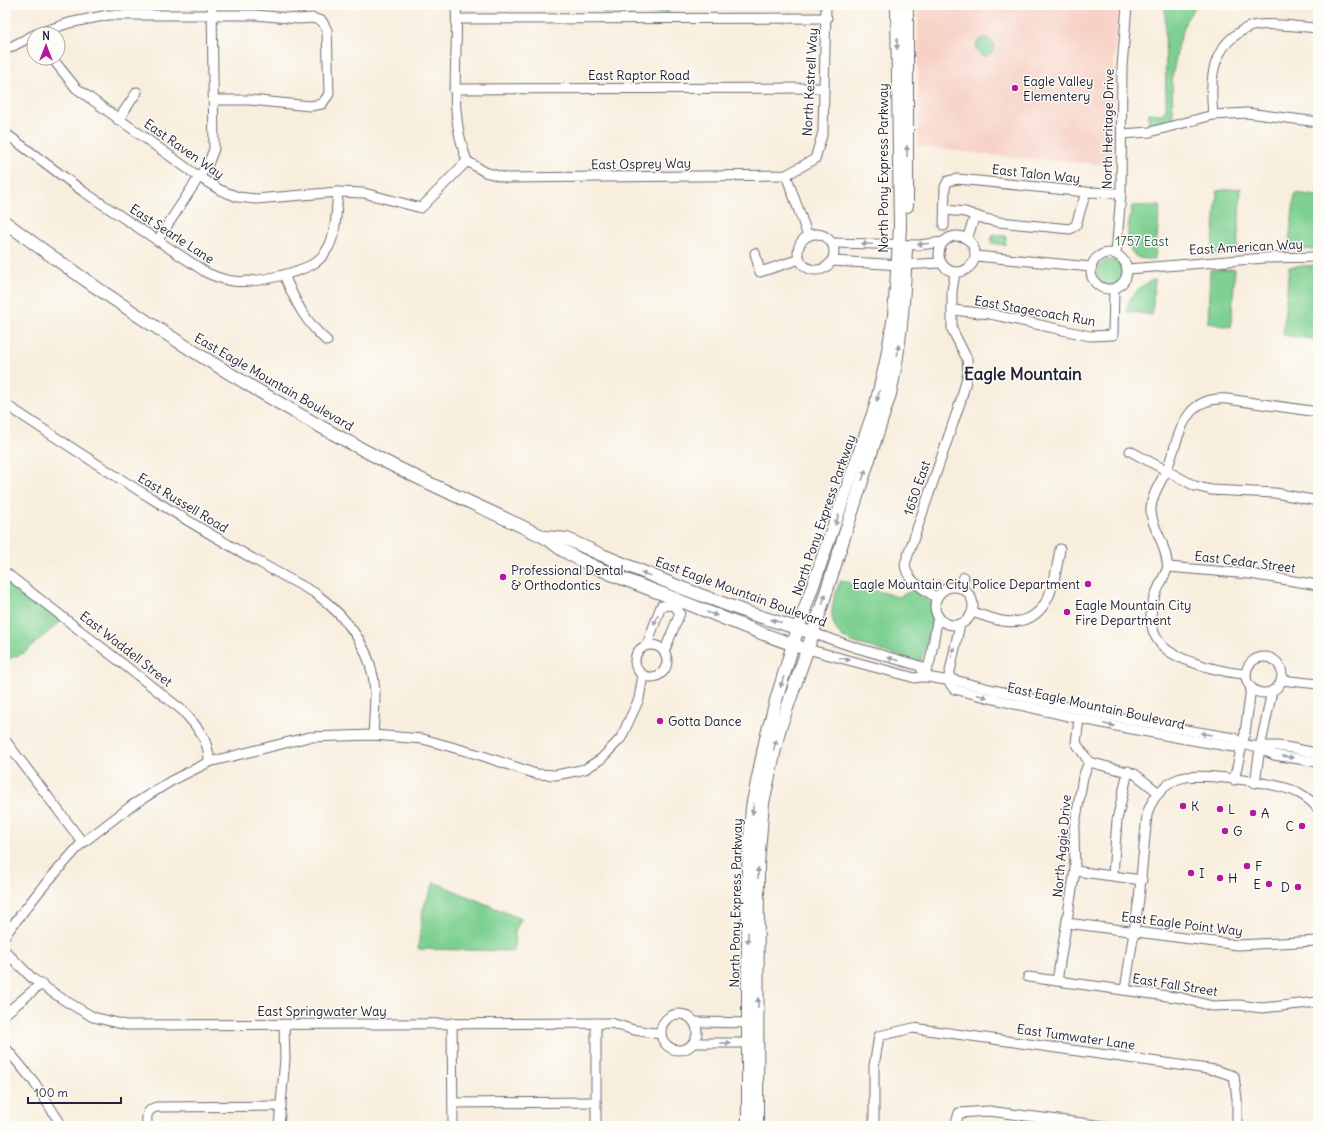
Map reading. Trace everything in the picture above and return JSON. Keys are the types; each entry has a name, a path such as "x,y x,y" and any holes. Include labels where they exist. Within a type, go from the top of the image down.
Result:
{"main road":[{"name":"North Pony Express Parkway","path":"897,5 902,245"},
{"name":"North Pony Express Parkway","path":"757,1126 753,1023 758,864 763,803 777,738 813,633 890,394 897,361 902,322 901,265 907,5"},
{"name":"East Eagle Mountain Boulevard","path":"5,222 121,304 240,380 390,464 444,491 545,537 563,551 675,602 807,649"},
{"name":"North Pony Express Parkway","path":"753,1023 748,870 752,807 769,726 798,628 875,408 886,362 901,265"},
{"name":"East Eagle Mountain Boulevard","path":"545,537 567,539 602,556 682,588 749,613 813,633"},
{"name":"North Pony Express Parkway","path":"748,1126 753,1043"}],"street":[{"path":"456,5 457,19 454,89 456,121 459,141 467,161"},
{"name":"North Kestrell Way","path":"815,159 823,132 826,5"},
{"name":"North Heritage Drive","path":"1116,254 1121,193 1122,67 1127,5"},
{"path":"157,240 209,162 214,149 212,10"},
{"path":"60,26 108,15 212,10 300,19 312,18 322,21 327,30 329,94 322,104 310,106 250,100 214,100"},
{"path":"457,19 826,18"},
{"path":"1213,115 1211,92 1214,68 1219,54 1227,41 1241,31 1256,25 1318,28"},
{"path":"5,50 26,39"},
{"name":"East Raven Way","path":"58,66 76,88 118,120 199,177 220,190 238,197 256,199 338,192 364,193 421,208 467,161"},
{"name":"East Raptor Road","path":"454,89 823,88"},
{"path":"118,120 138,92"},
{"path":"1122,134 1150,132 1213,115 1247,113 1318,122"},
{"name":"East Searle Lane","path":"5,133 84,192 207,273 220,279 235,282 284,275 300,270 316,262 328,248 333,236 338,192"},
{"name":"East Osprey Way","path":"467,161 485,172 506,178 786,175 815,159"},
{"path":"786,175 808,236"},
{"name":"East Talon Way","path":"945,210 945,187 948,181 958,179 1086,192 1121,193"},
{"path":"944,226 945,210 965,212 999,222 1070,229 1076,225 1086,192"},
{"path":"967,239 975,216"},
{"path":"832,243 834,253 832,261 826,267 816,270 806,267 800,259 798,252 800,244 808,236 820,235 832,243 902,245 943,242 952,236 957,236 967,239 974,246 976,256 974,262 966,270 955,273 946,269 940,263 939,252 943,242"},
{"path":"755,253 760,272 800,259"},
{"path":"1103,254 1116,254 1124,260 1128,269 1124,282 1114,289 1105,289 1096,283 1091,274 1091,267 1097,258 1103,254"},
{"path":"976,256 1091,267"},
{"name":"East American Way","path":"1128,269 1258,258 1318,257"},
{"path":"832,261 901,265 940,263"},
{"name":"1650 East","path":"937,598 910,579 905,571 905,564 968,373 967,359 952,329 955,273"},
{"path":"284,275 304,317 327,341"},
{"name":"East Stagecoach Run","path":"952,310 990,314 1090,336 1113,335 1114,289"},
{"path":"1246,674 1215,669 1179,659 1159,642 1152,624 1151,615 1155,593 1168,567 1162,543 1154,524 1151,509 1154,495 1166,471 1182,426 1189,414 1202,403 1214,398 1318,412"},
{"name":"East Russell Road","path":"5,404 97,466 195,526 315,593 332,606 356,635 369,661 375,691 373,734"},
{"path":"1130,451 1195,486 1211,490 1276,493 1318,501"},
{"path":"972,612 1003,621 1023,621 1036,614 1042,608 1054,583 1060,549"},
{"name":"East Cedar Street","path":"1168,567 1250,574 1318,585"},
{"name":"East Waddell Street","path":"5,572 182,710 202,735 210,750 209,762"},
{"path":"960,587 964,578"},
{"path":"925,675 930,661 938,616 935,607 937,598 946,588 960,587 970,594 973,606 969,617 960,624 948,681"},
{"path":"647,645 661,606 675,602 682,588"},
{"path":"664,652 680,613 675,602"},
{"path":"938,616 948,623 960,624"},
{"name":"East Eagle Mountain Boulevard","path":"813,633 857,648 920,666 925,675"},
{"path":"647,645 658,646 664,652 667,662 662,673 654,677 643,675 638,670 635,661 639,650 647,645"},
{"name":"East Eagle Mountain Boulevard","path":"807,649 915,678 925,675 948,681 954,680 1021,697 1124,720 1234,738 1242,744 1260,748 1274,755 1318,762"},
{"path":"1234,780 1242,744 1251,688 1246,674 1252,662 1258,658 1269,658 1278,664 1282,674 1281,680 1272,691 1260,748 1255,783"},
{"path":"5,935 42,889 83,843 131,806 171,781 209,762 309,737 373,734 423,739 480,755 536,774 562,774 585,769 612,749 621,738 639,699 643,675"},
{"path":"1281,680 1318,684"},
{"name":"East Eagle Mountain Boulevard","path":"948,681 954,689 1079,719 1161,736 1226,746 1234,747 1242,744"},
{"path":"1251,688 1260,692 1272,691"},
{"path":"1079,719 1076,743 1088,762 1128,771 1145,780 1157,795"},
{"path":"5,740 83,843"},
{"name":"East Eagle Mountain Boulevard","path":"1260,748 1276,746 1318,752"},
{"name":"North Aggie Drive","path":"1057,981 1075,871 1074,830 1083,777 1088,762"},
{"path":"1113,875 1117,820 1128,771"},
{"path":"1125,990 1142,880 1147,815 1157,795 1172,782 1185,776 1204,775 1290,789 1312,801 1318,809"},
{"path":"1075,871 1142,880"},
{"name":"East Eagle Point Way","path":"1067,923 1238,945 1318,941"},
{"name":"East Springwater Way","path":"5,951 40,984 93,1017 126,1024 611,1023 634,1030 661,1034"},
{"name":"East Fall Street","path":"1028,977 1182,998 1212,1006 1238,1005 1262,1008 1318,1002"},
{"path":"5,1014 40,984"},
{"path":"676,1014 688,1016 694,1022 697,1033 693,1043 683,1050 675,1050 665,1043 661,1034 665,1021 676,1014"},
{"path":"694,1022 753,1023"},
{"path":"452,1023 453,1126"},
{"path":"596,1023 596,1126"},
{"path":"280,1126 285,1059 284,1024"},
{"name":"East Tumwater Lane","path":"874,1126 874,1066 879,1036 913,1028 1208,1069 1234,1076 1237,1099 1237,1126"},
{"path":"693,1043 753,1043"},
{"path":"5,1047 37,1087 62,1126"},
{"path":"453,1103 596,1102"},
{"path":"148,1126 146,1117 149,1111 157,1107 281,1106"},
{"path":"955,1126 959,1113 989,1111 1104,1126"}],"shaded area":[{"name":"Eagle Valley Elementery","path":"918,5 1119,5 1114,56 1112,120 1113,165 1015,158 918,146"}],"green space":[{"path":"603,5 669,5 669,13 603,14"},
{"path":"1165,5 1197,5 1186,20 1177,51 1172,78 1173,119 1148,126 1149,113 1162,114 1166,109"},
{"path":"981,38 989,38 994,43 992,54 989,56 981,56 976,51 976,43"},
{"path":"1241,188 1237,253 1212,255 1217,191"},
{"path":"1295,193 1318,196 1318,249 1288,250"},
{"name":"1757 East","path":"1160,205 1155,259 1139,258 1133,254 1128,242 1132,206"},
{"path":"992,234 1006,236 1005,245 991,243"},
{"path":"1110,260 1119,264 1123,273 1119,282 1110,286 1101,282 1097,273 1101,264"},
{"path":"1318,265 1313,339 1283,335 1289,267"},
{"path":"1235,269 1231,327 1208,323 1210,270"},
{"path":"1155,280 1152,315 1126,311 1127,306 1135,292 1143,285"},
{"path":"5,578 61,621 24,653 5,660"},
{"path":"841,580 898,597 913,590 931,603 934,621 920,663 850,641 842,636 836,629 832,614 837,588"},
{"path":"434,882 521,919 515,931 514,951 418,949 423,909"}],"place":[{"name":"Eagle Valley Elementery","path":"1015,88"},
{"name":"Professional Dental & Orthodontics","path":"503,577"},
{"name":"Eagle Mountain City Police Department","path":"1088,584"},
{"name":"Eagle Mountain City Fire Department","path":"1067,612"},
{"name":"Gotta Dance","path":"660,721"},
{"name":"K","path":"1183,806"},
{"name":"L","path":"1220,809"},
{"name":"A","path":"1253,813"},
{"name":"C","path":"1302,826"},
{"name":"G","path":"1225,831"},
{"name":"F","path":"1247,866"},
{"name":"I","path":"1191,873"},
{"name":"H","path":"1220,878"},
{"name":"E","path":"1269,884"},
{"name":"D","path":"1298,887"}],"district":[{"name":"Eagle Mountain","path":"1023,374"}]}
